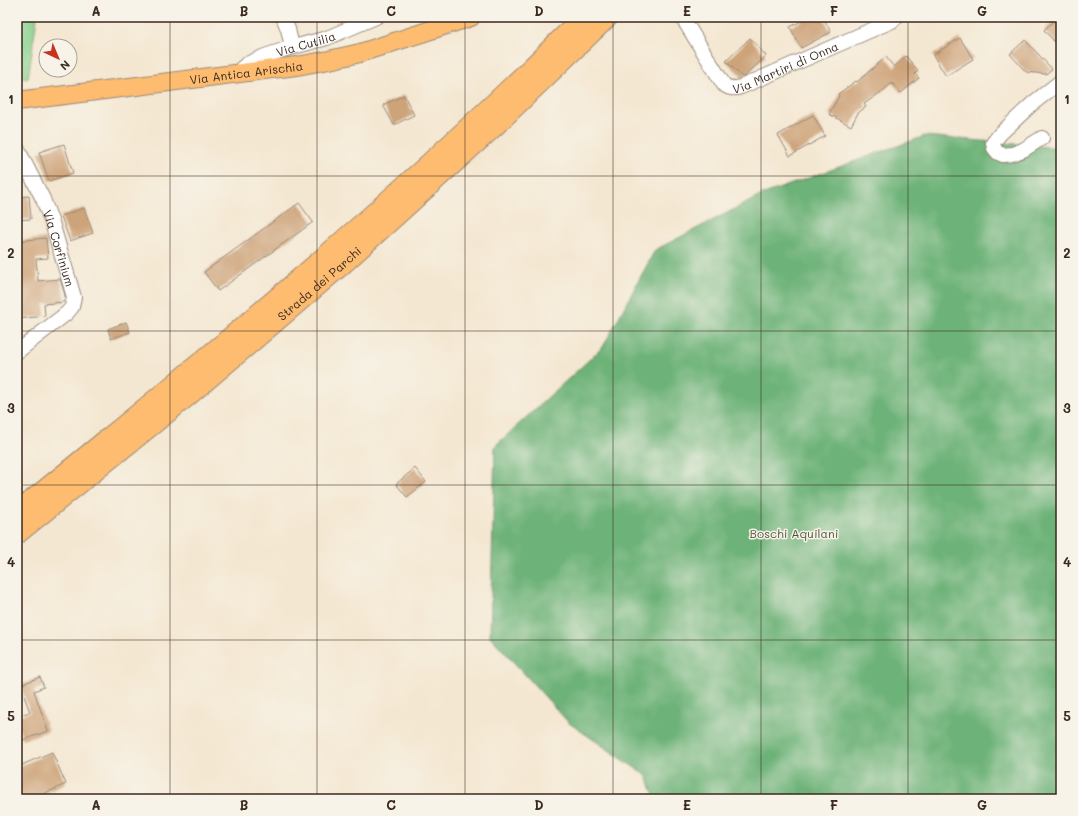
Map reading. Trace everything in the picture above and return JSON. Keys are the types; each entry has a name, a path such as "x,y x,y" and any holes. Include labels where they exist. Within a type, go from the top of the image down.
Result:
{"highway":[{"name":"Strada dei Parchi","path":"17,513 183,378 321,261 479,118 584,17"},
{"name":"Strada dei Parchi","path":"17,533 200,385 343,263 494,126 607,17"}],"main road":[{"name":"Via Antica Arischia","path":"17,101 297,66 372,50 470,17"}],"street":[{"path":"283,17 292,47"},
{"name":"Via Cutilia","path":"240,73 242,68 250,62 292,47 327,38 376,17"},
{"name":"Via Martiri di Onna","path":"682,17 724,85 734,88 741,87 892,21 896,17"},
{"path":"1042,138 1023,150 1012,154 1003,155 998,153 994,148 993,143 1000,134 1032,104 1061,81"},
{"name":"Via Corfinium","path":"17,148 43,199 52,222 74,297 72,307 67,313 18,350"}],"green space":[{"path":"17,17 37,17 28,78 17,79"},
{"name":"Boschi Aquilani","path":"925,136 1061,148 1061,799 655,799 647,776 569,723 490,636 495,446 603,347 655,250 764,194"}],"building":[{"path":"809,17 823,17 831,32 801,48 790,27"},
{"path":"1058,17 1061,17 1061,49 1044,30"},
{"path":"750,38 766,56 745,76 742,77 726,61"},
{"path":"960,38 973,59 946,76 933,55"},
{"path":"1025,40 1052,69 1046,74 1026,72 1010,54"},
{"path":"906,56 918,71 915,74 919,78 901,93 892,83 864,104 866,107 858,113 851,126 829,114 839,96 838,94 856,81 857,82 886,57 894,67"},
{"path":"404,95 414,115 394,125 383,105"},
{"path":"813,115 825,136 790,156 778,135"},
{"path":"64,144 73,173 49,181 39,152"},
{"path":"29,196 31,219 17,220 17,197"},
{"path":"299,203 313,222 218,291 204,272"},
{"path":"84,208 93,233 70,241 61,216"},
{"path":"46,238 48,258 36,259 38,281 60,279 65,295 64,302 44,304 45,316 17,319 17,241"},
{"path":"126,322 130,332 111,339 108,329"},
{"path":"415,468 426,482 407,497 396,484"},
{"path":"40,677 44,687 34,691 48,731 23,740 17,724 17,716 30,712 20,685"},
{"path":"52,752 66,784 32,799 17,799 17,767"}]}
